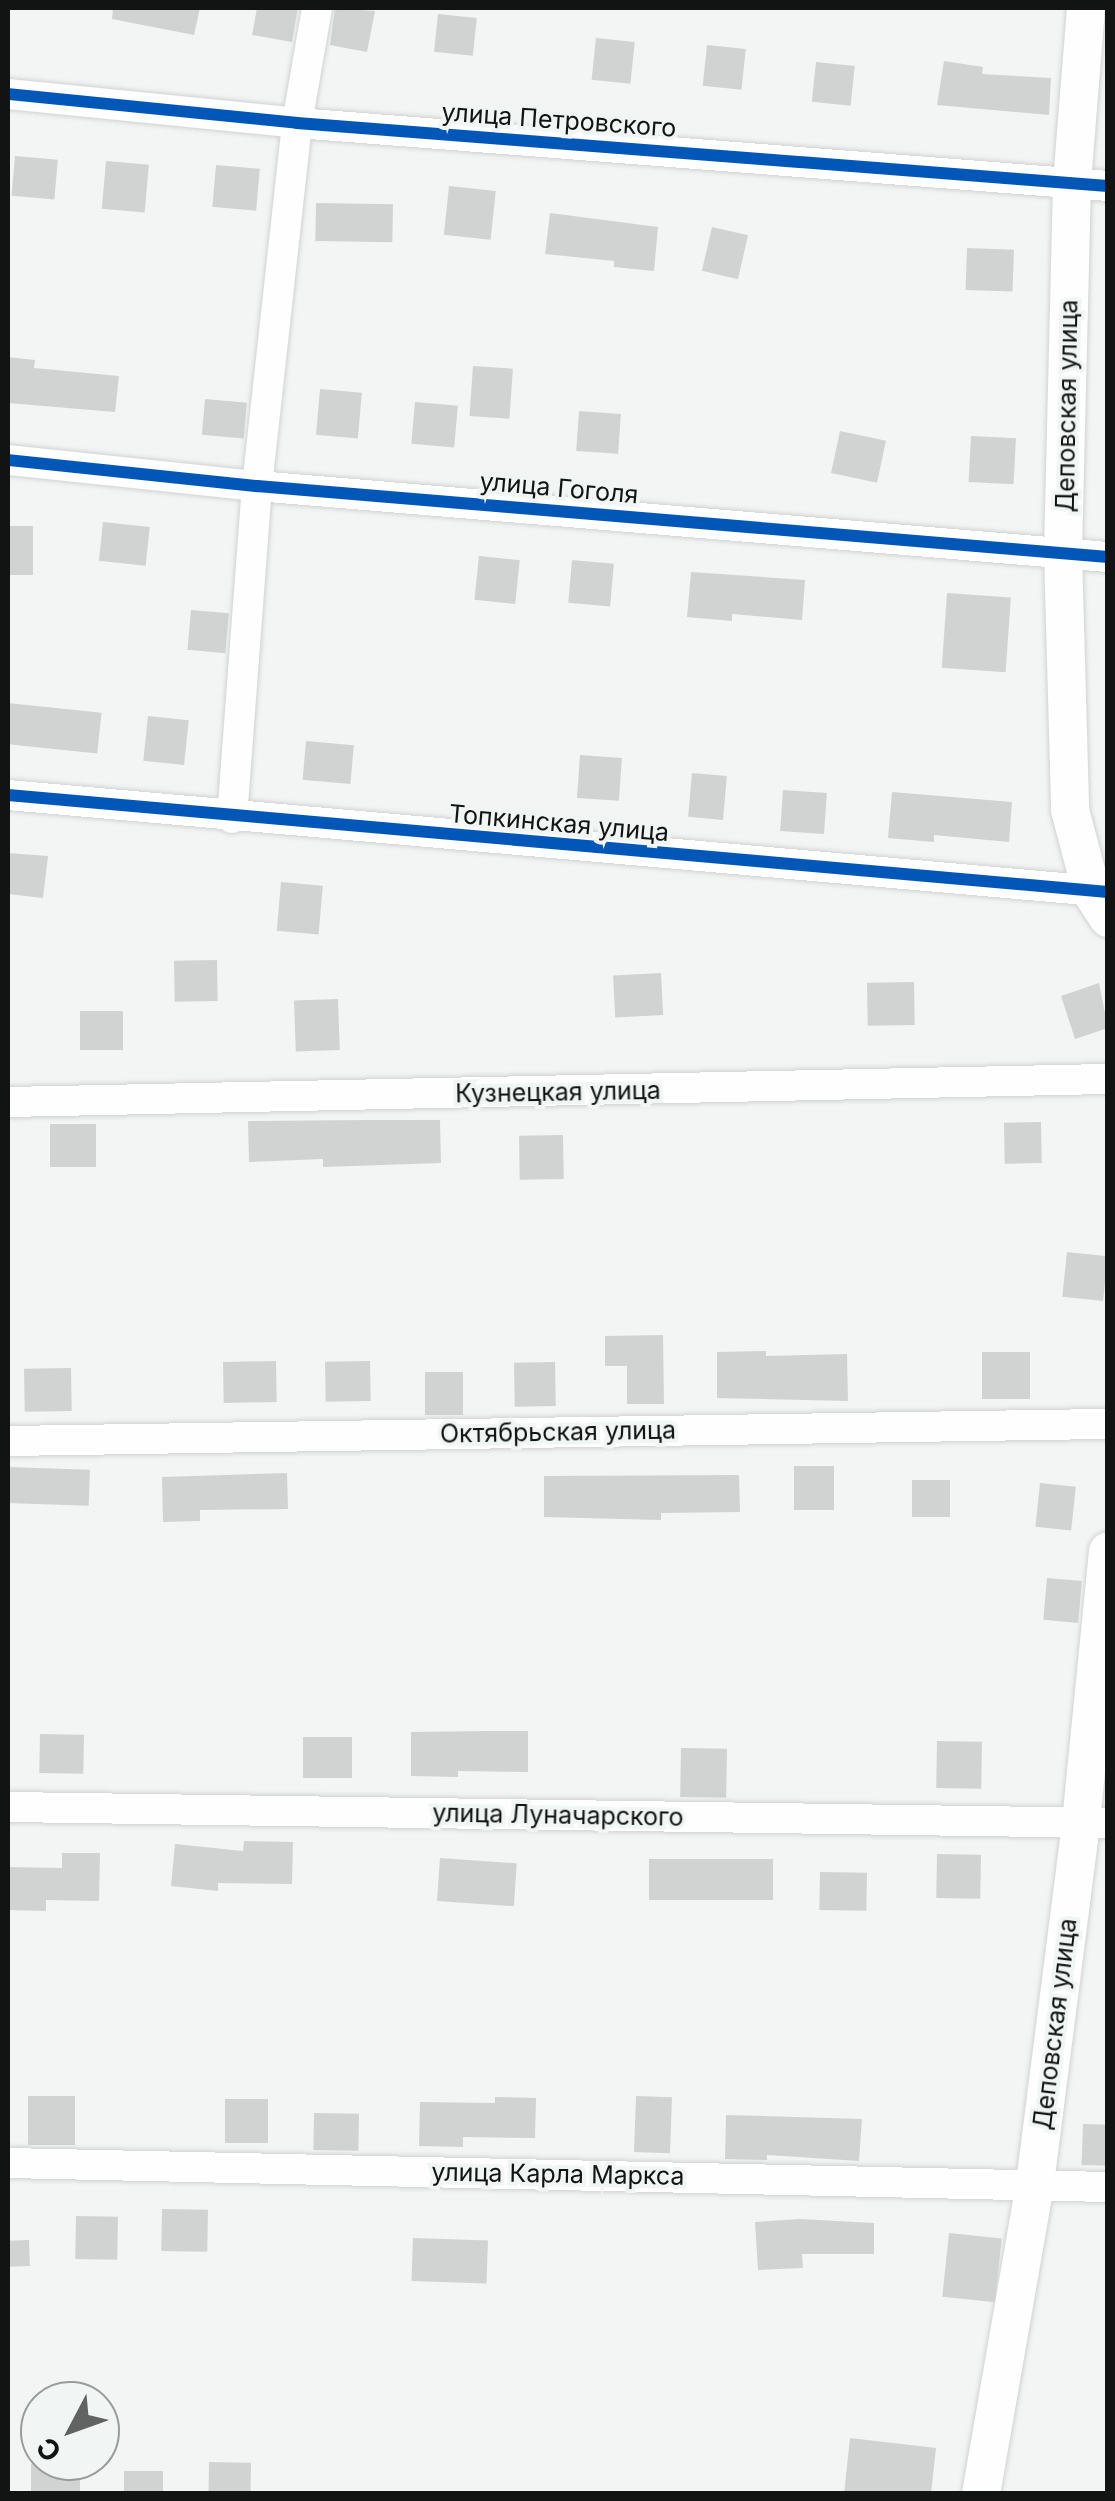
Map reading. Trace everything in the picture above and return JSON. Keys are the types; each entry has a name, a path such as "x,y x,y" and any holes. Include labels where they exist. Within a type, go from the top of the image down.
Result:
{"street":[{"path":"232,818 257,486 298,123 316,8"},
{"name":"Деповская улица","path":"1086,8 1090,184 1063,553 1070,810 1102,901"},
{"name":"улица Петровского","path":"8,94 298,123 1090,184"},
{"name":"улица Гоголя","path":"8,460 257,486 1108,556"},
{"name":"Топкинская улица","path":"8,795 1102,901"},
{"name":"Кузнецкая улица","path":"8,1102 1108,1079"},
{"name":"Октябрьская улица","path":"8,1441 1108,1424"},
{"name":"Деповская улица","path":"981,2494 1094,1822 1108,1551"},
{"name":"улица Луначарского","path":"8,1806 1094,1822"},
{"name":"улица Карла Маркса","path":"8,2163 1108,2187"}],"building":[{"path":"113,8 200,8 194,35 112,19"},
{"path":"257,8 298,8 292,42 252,35"},
{"path":"335,8 375,11 367,52 330,45"},
{"path":"438,14 477,18 473,56 434,52"},
{"path":"596,38 635,42 630,84 592,80"},
{"path":"707,45 746,49 742,90 703,86"},
{"path":"944,61 983,67 982,74 1051,78 1049,115 937,105"},
{"path":"816,62 855,66 851,106 812,102"},
{"path":"15,156 58,160 54,200 12,196"},
{"path":"106,161 149,165 145,213 102,209"},
{"path":"216,165 260,169 256,211 212,207"},
{"path":"449,186 496,191 491,240 444,235"},
{"path":"316,203 393,204 392,242 315,241"},
{"path":"550,213 658,227 654,271 614,267 614,261 545,254"},
{"path":"712,227 748,235 738,279 702,271"},
{"path":"967,248 1014,250 1013,292 966,290"},
{"path":"8,357 35,360 34,368 119,376 115,412 8,403"},
{"path":"473,366 513,369 509,419 470,416"},
{"path":"320,389 362,393 358,438 316,435"},
{"path":"205,399 247,403 244,439 202,435"},
{"path":"415,402 458,406 454,448 411,444"},
{"path":"579,411 621,414 618,454 576,451"},
{"path":"840,431 886,441 877,483 831,473"},
{"path":"971,436 1016,438 1014,484 969,482"},
{"path":"103,522 150,527 146,566 99,561"},
{"path":"8,526 33,526 33,575 8,575"},
{"path":"479,556 520,560 515,604 474,600"},
{"path":"572,560 614,564 610,606 568,603"},
{"path":"691,572 805,580 802,620 732,614 732,621 687,617"},
{"path":"947,593 1011,597 1006,672 942,668"},
{"path":"191,610 229,613 225,653 188,650"},
{"path":"8,703 101,713 97,754 8,744"},
{"path":"148,716 189,720 184,765 143,761"},
{"path":"306,741 354,745 350,784 303,780"},
{"path":"580,755 622,758 619,801 577,798"},
{"path":"692,773 727,776 723,820 688,817"},
{"path":"783,790 827,793 824,834 780,831"},
{"path":"892,792 1012,802 1009,842 934,835 934,842 888,838"},
{"path":"8,853 48,856 43,898 8,894"},
{"path":"281,882 323,886 319,934 277,931"},
{"path":"217,960 218,1001 175,1002 174,961"},
{"path":"661,973 663,1015 615,1017 613,976"},
{"path":"914,982 915,1025 868,1026 867,983"},
{"path":"1099,983 1108,1028 1075,1039 1061,996"},
{"path":"338,999 340,1050 296,1052 294,1001"},
{"path":"80,1011 123,1011 123,1050 80,1050"},
{"path":"440,1120 441,1163 323,1167 323,1159 249,1162 248,1121"},
{"path":"1041,1122 1042,1163 1005,1164 1004,1123"},
{"path":"50,1124 96,1124 96,1167 50,1167"},
{"path":"563,1135 564,1179 520,1180 519,1136"},
{"path":"1067,1252 1108,1256 1103,1301 1062,1297"},
{"path":"663,1335 664,1404 627,1404 627,1366 605,1366 605,1336"},
{"path":"766,1351 766,1356 847,1354 848,1401 717,1398 717,1352"},
{"path":"982,1352 1030,1352 1030,1399 982,1399"},
{"path":"276,1361 277,1402 224,1403 223,1362"},
{"path":"370,1361 371,1401 326,1402 325,1362"},
{"path":"555,1362 556,1406 515,1407 514,1363"},
{"path":"71,1368 72,1411 25,1412 24,1369"},
{"path":"425,1372 463,1372 463,1415 425,1415"},
{"path":"794,1466 834,1466 834,1510 794,1510"},
{"path":"8,1467 90,1470 89,1506 8,1503"},
{"path":"287,1473 288,1509 200,1510 200,1521 163,1522 162,1477"},
{"path":"739,1475 740,1512 661,1513 661,1520 544,1517 544,1476"},
{"path":"912,1480 950,1480 950,1517 912,1517"},
{"path":"1040,1483 1076,1487 1071,1531 1035,1527"},
{"path":"1047,1578 1082,1581 1078,1623 1043,1620"},
{"path":"528,1731 528,1772 458,1771 458,1777 411,1776 411,1732"},
{"path":"40,1734 84,1735 83,1774 39,1773"},
{"path":"303,1737 352,1737 352,1778 303,1778"},
{"path":"937,1741 982,1742 981,1789 936,1788"},
{"path":"681,1748 727,1749 726,1798 680,1797"},
{"path":"244,1841 293,1842 292,1884 218,1883 218,1891 171,1886 175,1844 243,1851"},
{"path":"62,1853 100,1853 99,1901 46,1900 46,1911 8,1910 8,1867 62,1868"},
{"path":"937,1854 981,1855 980,1899 936,1898"},
{"path":"440,1858 517,1863 514,1906 437,1901"},
{"path":"649,1859 773,1859 773,1900 649,1900"},
{"path":"820,1872 867,1873 866,1911 819,1910"},
{"path":"28,2096 75,2096 75,2145 28,2145"},
{"path":"636,2096 672,2097 670,2153 634,2152"},
{"path":"495,2097 536,2098 535,2138 463,2137 463,2147 419,2146 420,2102 495,2103"},
{"path":"225,2099 268,2099 268,2143 225,2143"},
{"path":"314,2113 359,2114 358,2151 313,2150"},
{"path":"726,2115 862,2119 859,2161 767,2155 767,2160 725,2159"},
{"path":"1083,2124 1108,2125 1107,2166 1082,2165"},
{"path":"162,2209 208,2210 207,2252 161,2251"},
{"path":"76,2216 118,2217 117,2260 75,2259"},
{"path":"800,2219 874,2223 874,2254 802,2254 803,2268 758,2270 755,2222"},
{"path":"949,2233 1002,2239 995,2302 942,2297"},
{"path":"413,2238 488,2241 486,2284 411,2281"},
{"path":"29,2240 30,2266 9,2267 8,2241"},
{"path":"850,2438 936,2448 931,2494 844,2494"},
{"path":"209,2462 251,2463 250,2494 208,2494"},
{"path":"124,2471 163,2471 163,2494 124,2494"},
{"path":"31,2481 80,2481 80,2494 31,2494"}],"cycle path":[{"path":"8,94 297,123 1108,186"},
{"path":"8,460 257,486 1108,557"},
{"path":"8,795 1108,892"}]}
